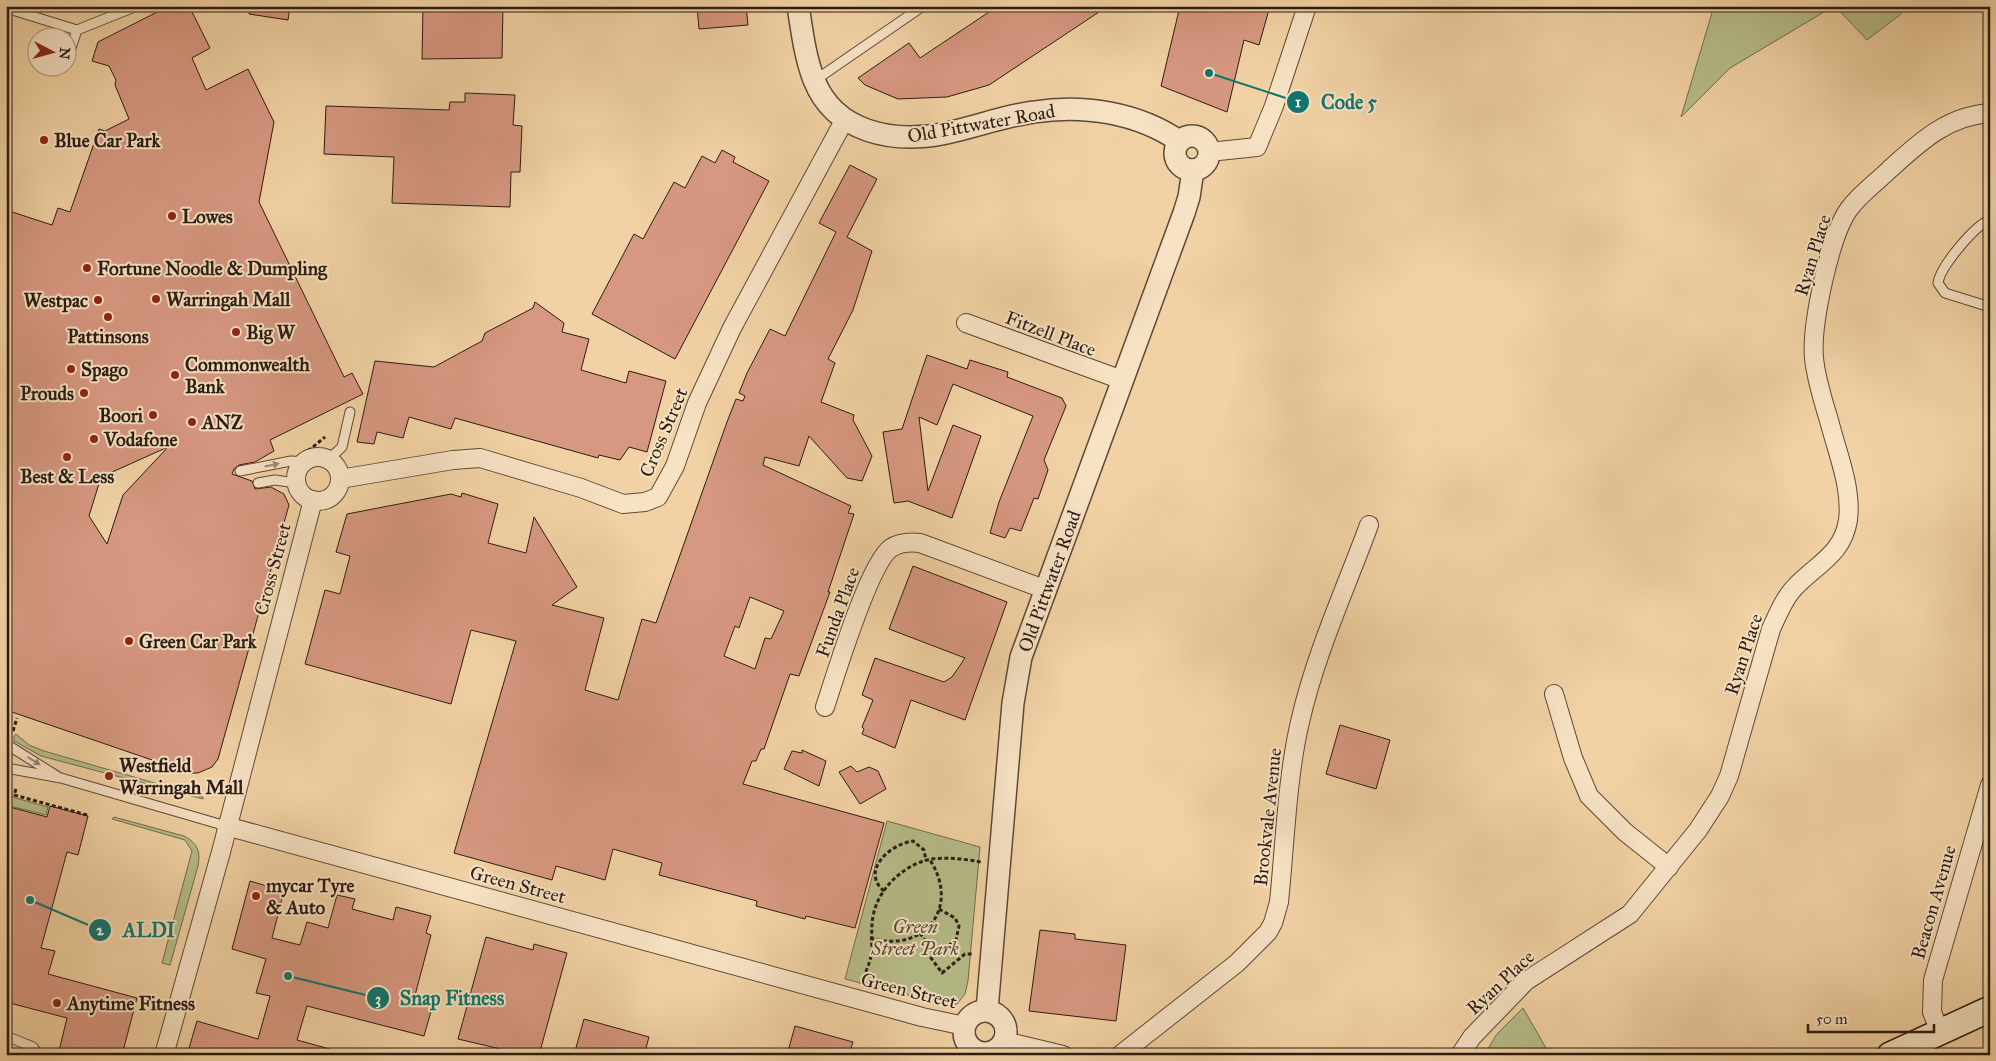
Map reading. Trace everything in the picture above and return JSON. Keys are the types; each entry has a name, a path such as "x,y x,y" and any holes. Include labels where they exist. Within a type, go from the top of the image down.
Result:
{"main road":[{"path":"1890,1055 1990,1009"}],"street":[{"name":"Old Pittwater Road","path":"798,6 802,37 814,81 823,96 846,119 873,132 906,138 944,134 1033,112 1087,110 1146,122 1179,141"},
{"path":"1209,152 1257,147 1274,106 1307,6"},
{"name":"Ryan Place","path":"1460,1055 1472,1037 1526,981 1563,955 1619,923 1640,904 1710,813 1720,796 1735,755 1771,629 1779,612 1797,584 1832,556 1839,546 1848,522 1848,494 1818,378 1813,342 1817,308 1839,226 1849,209 1923,140 1959,119 1990,113"},
{"name":"Cross Street","path":"340,479 453,460 480,458 581,488 623,504 645,502 658,497 675,466 697,403 732,328 846,119"},
{"path":"1188,136 1198,137 1206,143 1209,152 1206,162 1193,170 1182,167 1175,158 1176,146 1179,141 1188,136"},
{"name":"Old Pittwater Road","path":"987,1010 1015,694 1021,657 1044,589 1184,212 1189,197 1193,170"},
{"name":"Fitzell Place","path":"966,323 1122,380"},
{"path":"317,457 328,460 334,464 340,479 332,495 326,499 313,500 302,493 296,483 298,469 304,458 317,457"},
{"name":"Cross Street","path":"164,1055 313,500"},
{"name":"Brookvale Avenue","path":"1120,1055 1237,964 1261,940 1273,923 1279,902 1294,752 1300,722 1315,671 1370,525"},
{"name":"Funda Place","path":"824,707 871,575 879,561 890,548 906,542 920,543 1044,589"},
{"path":"1554,694 1573,758 1589,796 1625,832 1669,868"},
{"name":"Beacon Avenue","path":"1940,1032 1932,1012 1933,980 1990,785"},
{"name":"Green Street","path":"226,826 857,999 965,1026"},
{"path":"987,1010 997,1014 1004,1021 1006,1031 1004,1041 999,1048 986,1054 977,1051 969,1045 965,1036 965,1026 973,1014 987,1010"},
{"path":"1004,1041 1063,1055"}],"lane":[{"path":"78,30 137,6"},
{"path":"814,81 923,6"},
{"path":"6,8 71,28"},
{"path":"1990,220 1977,228 1945,266 1938,283 1945,293 1990,307"},
{"path":"328,460 342,447 350,412"},
{"path":"240,471 304,458"},
{"path":"258,483 275,480 296,483"},
{"name":"Green Street","path":"6,744 61,778"},
{"name":"Green Street","path":"6,768 61,778 226,826"},
{"path":"6,1036 33,1047 38,1055"}],"path":[{"path":"304,458 325,437"},
{"path":"14,731 17,718"},
{"path":"8,805 11,795 14,795 16,789"},
{"path":"14,795 87,815"},
{"path":"884,891 879,887 877,872 879,861 894,846 913,841 924,850 926,861"},
{"path":"857,999 871,955 870,938 874,910 884,891 896,877 930,860 967,860 999,864"},
{"path":"870,938 896,942 920,933 933,921 940,909 942,893 941,880 930,860"},
{"path":"940,909 955,918 959,926 956,940 931,958 942,973 965,954 992,956"},
{"path":"920,933 934,955"}],"green space":[{"path":"1714,6 1834,6 1730,68 1681,117"},
{"path":"1835,6 1903,6 1901,14 1867,40"},
{"path":"16,734 29,745 44,751 203,797 203,799 41,756 14,741"},
{"path":"12,797 48,807 46,815 10,806"},
{"path":"114,817 184,836 197,848 199,856 198,866 170,965 162,963 192,851 185,840 112,819"},
{"name":"Green Street Park","path":"887,821 980,847 968,981 965,994 957,1004 947,1005 845,979"},
{"path":"1523,1008 1550,1055 1484,1055 1497,1034"}],"building":[{"name":"Westfield Warringah Mall","path":"169,6 189,6 210,48 192,58 206,90 248,69 274,122 259,202 344,377 352,373 363,394 270,440 274,451 255,462 239,465 234,469 232,474 252,481 255,489 271,487 284,494 289,505 218,759 212,767 198,773 190,773 6,710 6,210 52,225 58,208 70,212 99,129 105,131 129,119 115,85 116,80 109,66 92,61 98,42","holes":["168,447 123,495 107,544 89,516 101,477"]},
{"path":"250,6 290,6 288,20 249,14"},
{"path":"423,6 503,6 502,58 422,59"},
{"path":"697,6 746,6 748,25 699,29"},
{"path":"998,6 1108,6 989,85 947,97 898,99 865,85 858,78 909,43 920,58"},
{"path":"1180,6 1270,6 1259,45 1244,40 1227,112 1161,86"},
{"path":"465,93 515,95 513,125 522,126 520,172 511,172 510,207 392,203 394,157 324,154 326,106 449,110 450,102 465,102"},
{"path":"722,150 735,157 733,162 769,181 675,359 592,314 634,234 643,239 674,182 685,188 702,156 715,163"},
{"path":"850,165 877,179 847,237 872,251 853,310 828,359 835,363 821,402 854,415 853,420 872,456 862,481 847,478 809,436 799,466 765,457 763,465 851,506 848,513 854,514 828,592 830,592 799,676 790,674 764,749 761,749 756,761 752,761 743,784 884,823 855,928 806,916 805,919 756,906 757,901 659,875 662,863 613,849 605,880 556,866 552,880 454,853 516,641 471,630 451,704 305,664 325,590 340,594 350,556 336,552 347,514 451,494 461,497 462,493 498,504 488,543 526,553 534,517 577,587 552,605 604,618 585,690 618,700 642,619 656,623 736,399 743,401 745,396 739,393 747,373 770,329 785,336 836,232 819,223","holes":["750,597 784,611 771,639 765,638 755,669 724,656 735,626 739,628"]},
{"path":"535,302 564,323 562,332 589,339 581,370 626,383 629,371 666,381 647,452 629,447 620,460 599,455 598,458 455,418 451,429 409,417 403,438 377,432 374,444 357,442 375,361 434,367 482,341 485,333 533,308"},
{"path":"927,355 967,369 970,360 1008,372 1007,377 1062,398 1066,406 1044,460 1048,470 1038,499 1034,498 1021,531 1010,528 1005,538 990,533 999,502 1033,416 953,384 937,425 919,417 928,491 953,425 981,436 952,518 908,501 894,503 883,432 902,429"},
{"path":"913,566 1007,602 965,720 911,700 895,748 862,734 864,729 862,727 873,700 862,695 875,658 944,682 952,677 965,658 889,629"},
{"path":"1340,725 1390,740 1376,789 1326,774"},
{"path":"802,750 826,761 819,786 784,769 792,751 802,753"},
{"path":"851,766 857,772 869,767 878,771 886,789 860,804 839,772"},
{"path":"6,806 47,817 50,806 88,816 78,855 67,852 41,948 55,951 48,974 137,998 122,1055 58,1055 67,1018 6,1002"},
{"path":"250,881 284,891 272,938 300,945 307,922 328,928 337,895 355,899 352,909 393,920 396,907 431,916 426,933 431,935 414,999 433,1004 424,1036 307,1006 297,1040 337,1051 336,1055 187,1055 197,1021 258,1039 270,996 256,993 266,959 232,949"},
{"path":"1040,930 1075,934 1075,939 1126,945 1116,1021 1029,1011"},
{"path":"486,937 533,950 534,944 567,953 539,1055 504,1055 505,1050 458,1039"},
{"path":"584,1019 649,1037 644,1055 574,1055"},
{"path":"795,1026 853,1042 849,1055 787,1055"}],"place":[{"name":"Code 5","path":"1209,73"},
{"name":"Blue Car Park","path":"44,140"},
{"name":"Lowes","path":"172,216"},
{"name":"Fortune Noodle & Dumpling","path":"87,268"},
{"name":"Warringah Mall","path":"156,299"},
{"name":"Westpac","path":"98,300"},
{"name":"Pattinsons","path":"108,317"},
{"name":"Big W","path":"236,332"},
{"name":"Spago","path":"71,369"},
{"name":"Commonwealth Bank","path":"175,375"},
{"name":"Prouds","path":"84,393"},
{"name":"Boori","path":"153,415"},
{"name":"ANZ","path":"192,422"},
{"name":"Vodafone","path":"94,439"},
{"name":"Best & Less","path":"67,457"},
{"name":"Green Car Park","path":"129,641"},
{"name":"Westfield Warringah Mall","path":"109,776"},
{"name":"mycar Tyre & Auto","path":"256,896"},
{"name":"ALDI","path":"30,900"},
{"name":"Snap Fitness","path":"288,976"},
{"name":"Anytime Fitness","path":"57,1003"}]}
